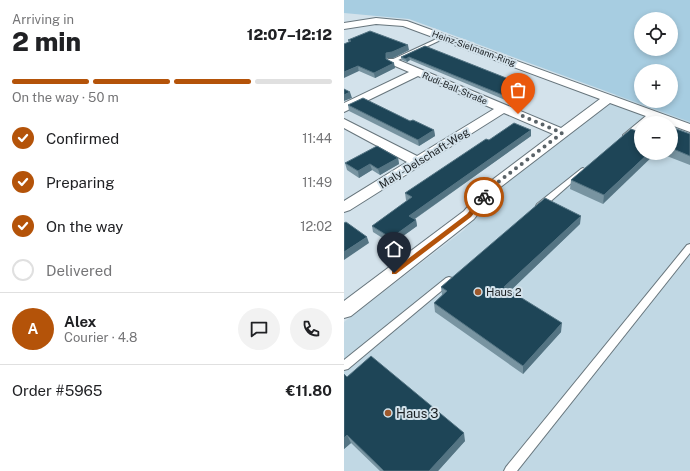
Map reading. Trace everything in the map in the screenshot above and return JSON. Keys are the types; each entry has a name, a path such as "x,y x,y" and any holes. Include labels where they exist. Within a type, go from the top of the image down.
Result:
{"street":[{"name":"Heinz-Sielmann-Ring","path":"344,26 376,21 391,21 422,28 690,128"},
{"name":"Rudi-Ball-Straße","path":"392,61 562,133"},
{"path":"344,108 417,72"},
{"path":"344,311 469,215 493,186 609,98"},
{"name":"Maly-Delschaft-Weg","path":"346,207 504,108"},
{"path":"344,122 417,162"}],"lane":[{"path":"392,61 445,37"},
{"path":"618,142 652,113"},
{"path":"534,211 591,164"},
{"path":"510,471 690,246"},
{"path":"344,366 456,275"}],"shaded area":[{"path":"344,0 690,0 690,122 678,118 678,116 674,116 652,108 678,108 678,64 634,64 634,101 409,19 344,13"},
{"path":"617,94 634,101 634,108 654,108 674,116 634,116 634,160 678,160 678,117 690,122 690,471 344,471 344,322 464,230 497,189"}],"building":[{"path":"370,31 408,45 386,53 386,59 394,63 374,73 358,66 344,72 344,44 351,41 348,40"},
{"path":"425,46 534,89 515,100 409,57 406,59 401,57"},
{"path":"344,89 350,92 344,95"},
{"path":"363,98 410,121 413,120 434,130 418,140 348,105"},
{"path":"514,123 531,130 409,216 416,220 391,238 372,226 412,197 405,193 486,139 489,140"},
{"path":"631,129 634,130 634,160 642,160 604,195 571,180"},
{"path":"678,130 690,134 690,156 678,151"},
{"path":"377,146 398,158 378,169 370,164 358,171 345,163"},
{"name":"Haus 2","path":"545,198 581,216 504,287 562,323 523,366 434,303 447,291 441,287"},
{"path":"346,222 367,237 344,252 344,223"},
{"name":"Haus 3","path":"371,356 464,433 429,471 384,471 347,435 344,438 344,374 347,377"}],"way so far":[{"path":"484,197 493,186 562,133 518,114"}],"place":[{"name":"Haus 2","path":"478,292"},
{"name":"Haus 3","path":"388,413"}],"route":[{"path":"394,273 469,215 484,197"}]}
